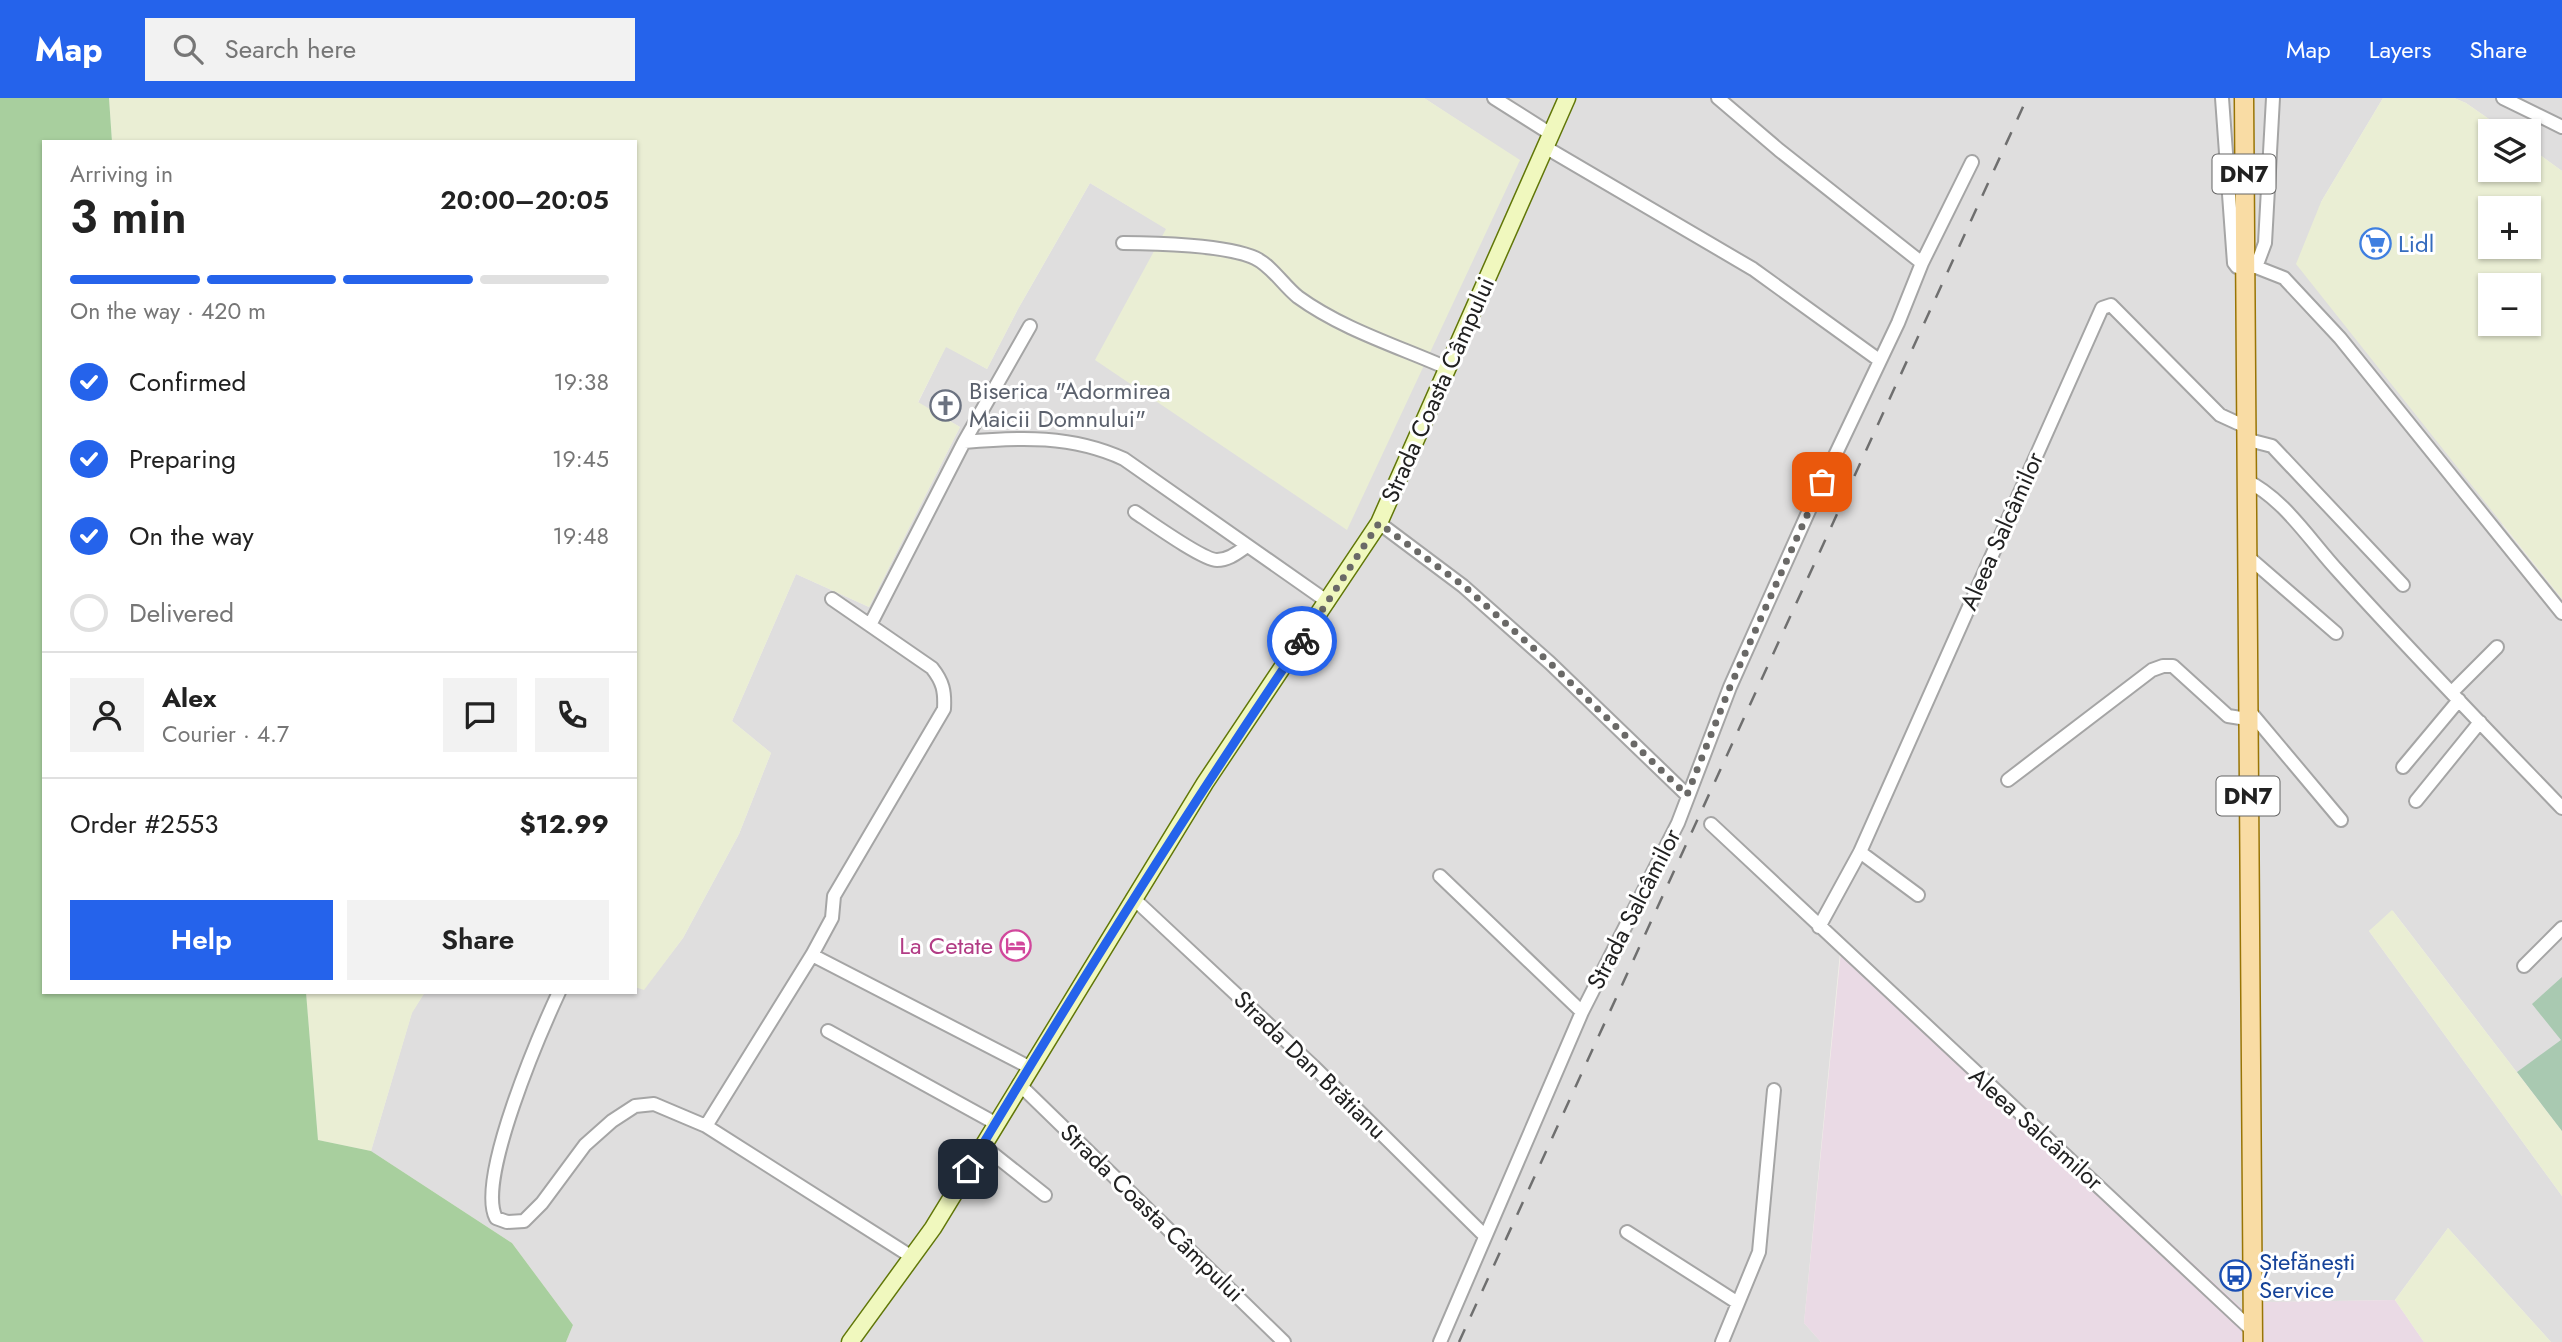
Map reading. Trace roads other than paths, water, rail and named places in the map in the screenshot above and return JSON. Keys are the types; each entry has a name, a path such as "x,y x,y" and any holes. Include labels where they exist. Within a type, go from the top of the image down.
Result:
{"main road":[{"name":"DN7","path":"2244,98 2250,268 2244,433 2253,1336"}],"street":[{"path":"1494,98 1548,141 1753,269 1879,360"},
{"name":"Strada Coasta Câmpului","path":"850,1342 912,1257 1132,898 1220,760 1379,523 1567,98"},
{"path":"1718,98 1779,150 1923,263"},
{"path":"2222,98 2234,263 2284,278 2340,338 2562,613"},
{"path":"2250,268 2265,243 2273,98"},
{"path":"2503,98 2562,127"},
{"name":"Strada Salcâmilor","path":"1440,1342 1582,1012 1678,823 1730,687 1898,323 1923,263 1972,162"},
{"path":"1123,243 1165,243 1241,252 1258,259 1297,296 1339,321 1447,368"},
{"name":"Aleea Salcâmilor","path":"1819,928 1860,852 2102,307 2111,305 2220,415 2244,433"},
{"path":"870,625 964,442 1030,326"},
{"path":"2244,433 2272,446 2403,585"},
{"path":"964,442 1023,437 1100,448 1124,459 1328,602"},
{"path":"2245,480 2260,486 2276,501 2562,808"},
{"path":"1135,513 1198,553 1215,560 1231,557 1247,546"},
{"path":"1379,523 1464,586 1550,663 1687,795"},
{"path":"2246,555 2336,633"},
{"path":"706,1126 813,955 832,918 834,896 944,709 942,680 932,668 832,599"},
{"path":"2403,767 2455,696 2497,647"},
{"path":"2008,780 2145,675 2163,666 2173,666 2228,716 2247,713 2341,820"},
{"path":"2416,801 2480,722"},
{"name":"Aleea Salcâmilor","path":"1712,824 2253,1336"},
{"path":"1860,852 1917,895"},
{"path":"1440,876 1582,1012"},
{"name":"Strada Dan Brătianu","path":"1132,898 1313,1066 1484,1235"},
{"path":"2524,966 2562,928"},
{"path":"813,955 1029,1067"},
{"path":"558,994 534,1047 513,1104 492,1192 491,1208 496,1218 507,1222 524,1221 542,1203 585,1145 612,1121 635,1106 654,1104 706,1126 912,1257"},
{"path":"828,1031 996,1123"},
{"name":"Strada Coasta Câmpului","path":"1019,1084 1284,1342"},
{"path":"1722,1342 1759,1252 1774,1090"},
{"path":"982,1145 1045,1195"},
{"path":"1627,1232 1738,1303"}],"railway":[{"path":"1459,1342 2027,98"}],"place":[{"name":"Lidl","path":"2375,244"},
{"name":"Biserica \"Adormirea Maicii Domnului\"","path":"946,405"},
{"name":"La Cetate","path":"1016,946"},
{"name":"Ștefănești Service","path":"2236,1276"}]}
